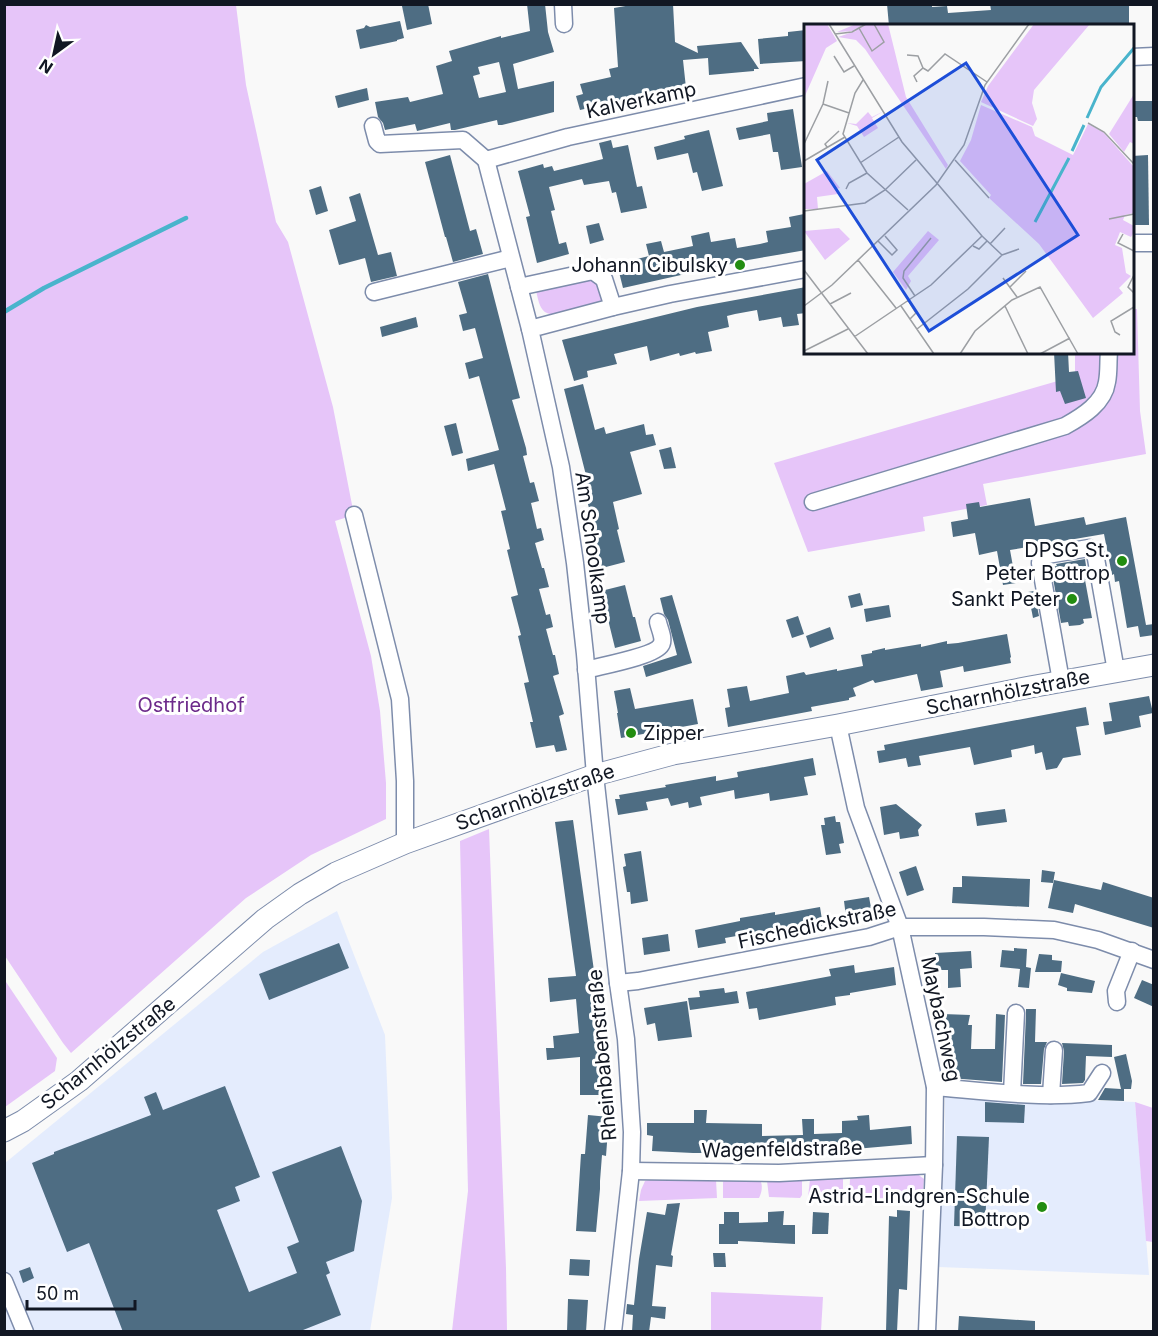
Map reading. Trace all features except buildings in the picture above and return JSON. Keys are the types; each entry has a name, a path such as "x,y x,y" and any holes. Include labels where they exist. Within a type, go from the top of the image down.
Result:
{"main road":[{"name":"Scharnhölzstraße","path":"4,1131 79,1081 265,919 300,894 336,873 405,843 595,775 673,754 1154,665"}],"street":[{"path":"563,4 564,24"},
{"path":"1134,57 1154,56"},
{"name":"Kalverkamp","path":"486,159 568,137 804,86"},
{"path":"373,126 376,139 380,144 463,140 486,159"},
{"name":"Am Schoolkamp","path":"486,159 530,329 561,467 575,563 595,775"},
{"path":"1134,243 1154,243"},
{"path":"374,292 511,258"},
{"path":"530,329 670,294 804,269"},
{"path":"519,287 593,271 604,279 613,307"},
{"path":"813,502 1065,426 1081,417 1100,400 1107,384 1109,354"},
{"path":"354,515 400,699 405,781 405,843"},
{"path":"1061,681 1040,563 1041,556 1089,548 1095,553 1116,671"},
{"path":"586,670 639,657 660,646 662,639 658,622"},
{"name":"Maybachweg","path":"838,724 856,808 900,927 935,1087 927,1332"},
{"name":"Rheinbabenstraße","path":"595,775 626,1039 632,1132 631,1171 613,1332"},
{"name":"Fischedickstraße","path":"618,983 858,939 900,927 1054,930 1098,940 1154,960"},
{"path":"1117,1002 1116,991 1132,951"},
{"path":"1012,1093 1016,1012"},
{"path":"1051,1095 1054,1050"},
{"path":"935,1087 1070,1096 1089,1093 1102,1073"},
{"name":"Wagenfeldstraße","path":"631,1171 779,1173 934,1165"},
{"path":"4,1281 25,1332"}],"shaded area":[{"path":"337,911 385,1035 392,1198 370,1331 5,1332 5,1163 263,952"},
{"name":"Astrid-Lindgren-Schule Bottrop","path":"945,1094 1135,1102 1149,1275 938,1267"}],"green space":[{"name":"Ostfriedhof","path":"4,5 236,5 246,85 276,222 288,242 333,407 354,515 335,521 371,656 380,711 386,783 386,819 311,855 246,898 71,1053 5,956"},
{"path":"596,278 604,300 600,304 554,314 549,314 541,307 536,291"},
{"path":"1134,309 1137,309 1140,411 1146,454 983,484 987,505 923,517 925,531 808,552 774,463 1075,376 1075,354 1134,354"},
{"path":"489,829 507,1331 452,1331 468,1191 460,841"},
{"path":"4,979 57,1058 55,1071 5,1107"},
{"path":"1135,1102 1153,1108 1153,1242 1146,1241"},
{"path":"916,1173 924,1179 922,1204 849,1199 852,1177"},
{"path":"841,1177 843,1196 840,1199 808,1198 810,1179"},
{"path":"653,1179 716,1180 717,1198 639,1201 645,1181"},
{"path":"724,1180 760,1180 762,1189 759,1198 723,1198"},
{"path":"802,1180 800,1198 769,1197 767,1181"},
{"path":"711,1292 823,1297 821,1331 711,1331"}],"waterway":[{"path":"4,312 44,288 186,218"}],"place":[{"name":"Johann Cibulsky","path":"740,265"},
{"name":"DPSG St. Peter Bottrop","path":"1122,561"},
{"name":"Sankt Peter","path":"1072,599"},
{"name":"Zipper","path":"631,733"},
{"name":"Astrid-Lindgren-Schule Bottrop","path":"1042,1207"}]}
